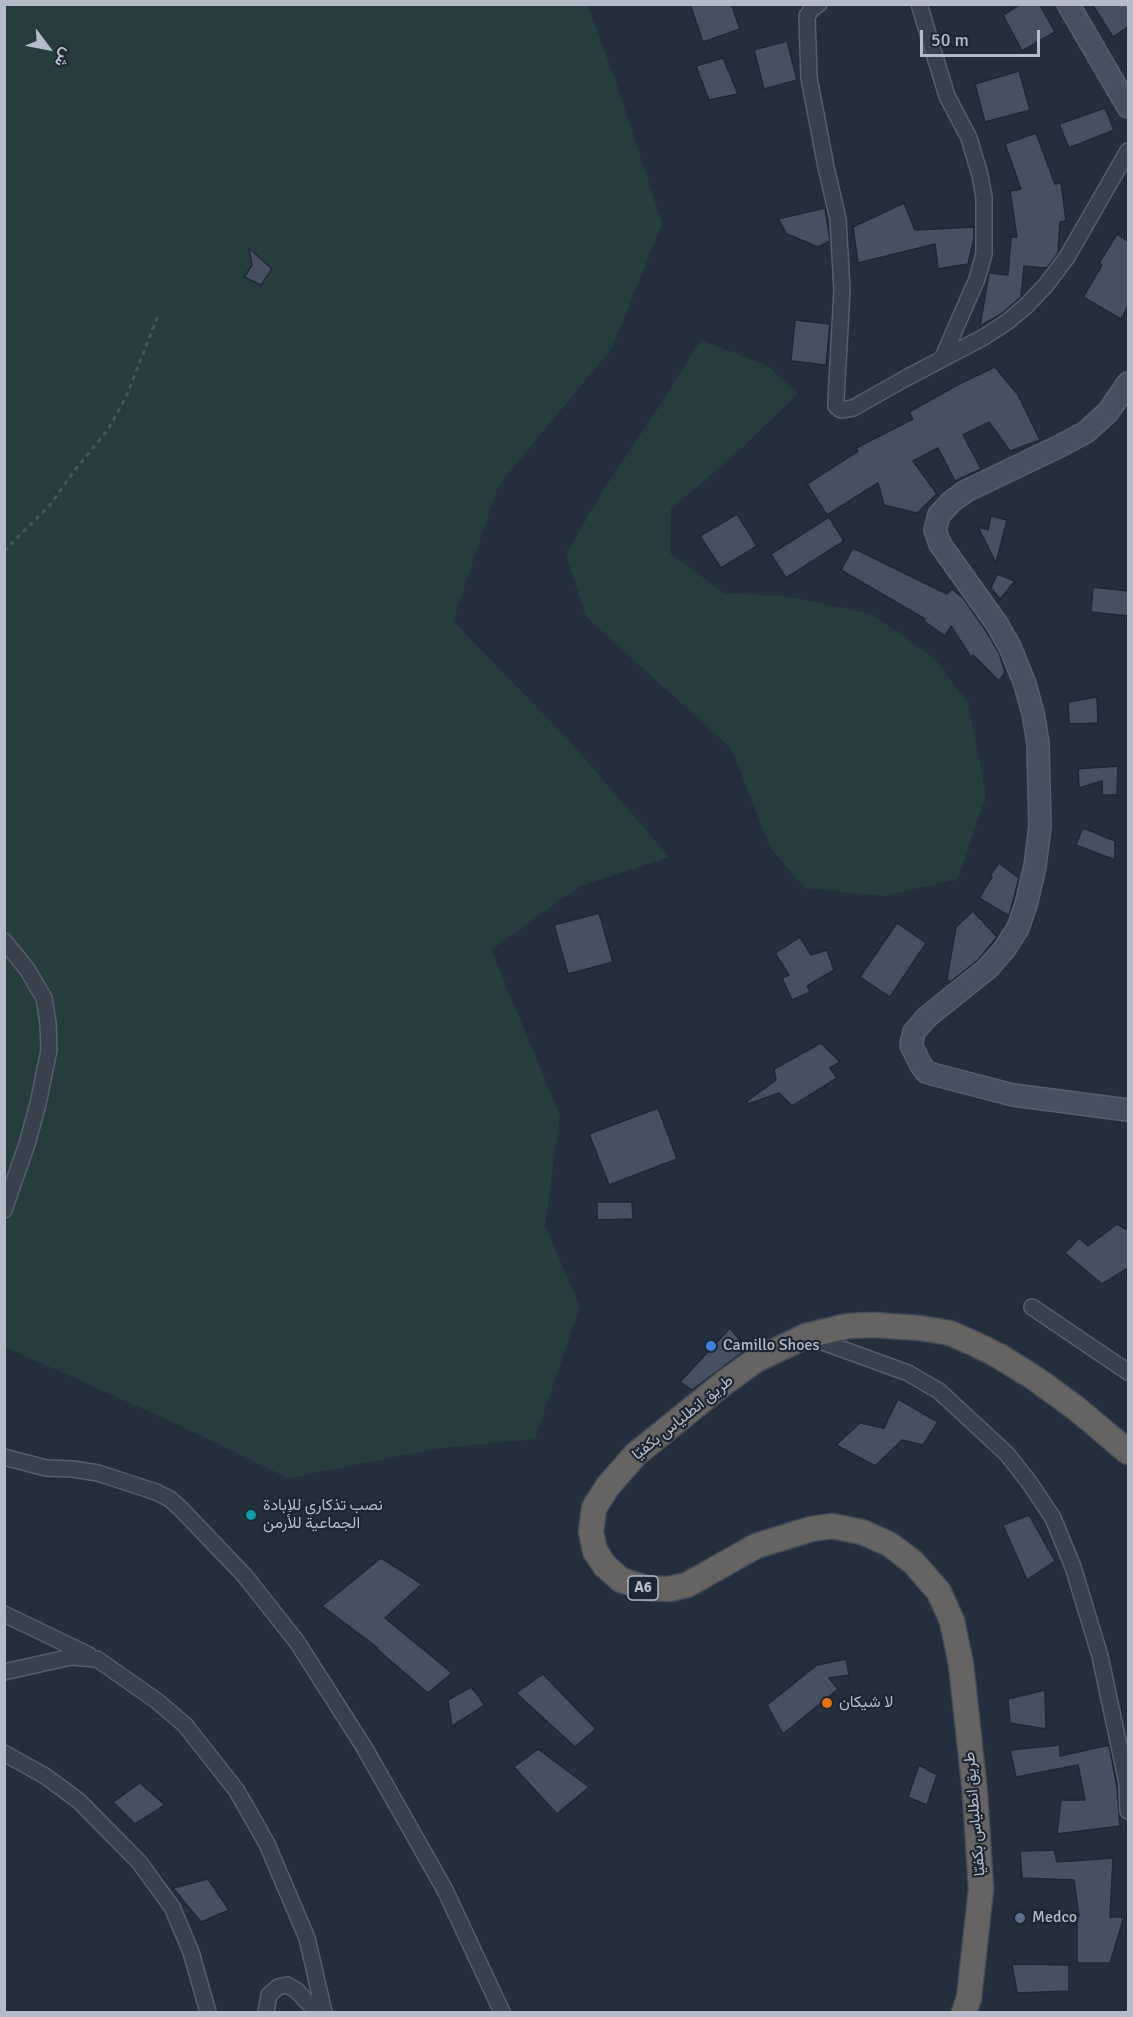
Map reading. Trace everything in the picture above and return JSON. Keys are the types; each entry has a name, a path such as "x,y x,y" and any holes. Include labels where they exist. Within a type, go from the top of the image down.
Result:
{"highway":[{"name":"طريق انطلياس بكفيّا","path":"968,2008 981,1889 976,1805 961,1664 952,1621 939,1592 913,1562 889,1544 862,1532 832,1526 811,1529 756,1546 687,1585 646,1588 621,1580 606,1566 595,1551 591,1532 594,1508 608,1486 636,1454 756,1360 806,1336 848,1326 920,1328 950,1333 999,1356 1035,1379 1077,1409 1128,1452"}],"main road":[{"path":"1068,4 1128,107"},
{"path":"1128,383 1108,412 1086,432 966,490 939,515 935,530 940,544 998,624 1025,684 1038,743 1040,827 1035,866 1018,928 1004,950 987,969 927,1017 914,1032 911,1045 914,1055 926,1071 946,1078 1013,1095 1128,1110"}],"street":[{"path":"819,4 807,16 809,78 838,219 842,290 836,406 841,410 853,408 1007,322 1046,285 1067,257 1128,151"},
{"path":"920,4 947,96 969,138 984,196 984,254 977,279 942,359"},
{"path":"4,941 27,969 44,998 49,1050 33,1124 4,1210"},
{"path":"1032,1307 1128,1372"},
{"path":"806,1336 908,1373 939,1391 1007,1454 1029,1482 1053,1518 1073,1567 1100,1656 1127,1783 1128,1811"},
{"path":"4,1457 46,1467 98,1473 156,1491 181,1509 245,1576 297,1642 364,1746 445,1890 502,2013"},
{"path":"4,1614 97,1659 157,1701 185,1725 237,1791 267,1844 307,1938 324,2013"},
{"path":"4,1672 72,1657 97,1659"},
{"path":"4,1753 45,1776 80,1801 139,1862 172,1907 192,1952 208,2013"},
{"path":"266,2013 269,1995 278,1987 287,1985 296,1990 317,2013"}],"path":[{"path":"4,551 50,505 107,431 126,397 158,316"}],"green space":[{"path":"5,5 587,5 616,82 662,223 612,348 498,486 453,621 567,738 669,857 580,886 491,950 560,1115 545,1226 580,1306 535,1439 440,1448 288,1478 177,1424 5,1347"},
{"path":"701,340 768,366 798,394 743,447 671,509 670,553 724,593 791,597 871,614 934,658 968,703 986,795 958,879 884,896 805,888 771,849 731,748 586,617 566,554 604,489"}],"building":[{"path":"690,4 731,4 740,29 703,42"},
{"path":"1021,4 1039,4 1055,32 1022,51 1003,15"},
{"path":"1092,4 1128,4 1128,27 1113,37"},
{"path":"787,41 797,80 764,89 754,50"},
{"path":"723,58 738,94 709,100 696,66"},
{"path":"1019,71 1030,110 985,122 975,84"},
{"path":"1105,108 1114,130 1069,148 1059,124"},
{"path":"1036,133 1055,184 1061,183 1066,221 1060,222 1058,253 1047,268 1024,266 1021,297 1001,314 980,326 989,273 1008,275 1011,237 1017,237 1010,191 1021,189 1005,144"},
{"path":"904,203 915,230 974,227 968,264 938,269 935,244 858,263 853,227"},
{"path":"825,208 830,241 818,247 787,234 778,219"},
{"path":"1117,234 1128,241 1128,306 1121,319 1083,297 1102,265 1099,263"},
{"path":"249,248 272,269 261,285 244,277 252,265"},
{"path":"795,320 830,324 826,365 791,361"},
{"path":"995,367 1018,395 1040,440 1010,451 989,422 963,435 981,469 955,481 938,448 913,461 937,494 917,513 884,505 878,483 827,515 807,484 858,451 856,448 913,419 909,412"},
{"path":"737,514 757,546 721,568 700,536"},
{"path":"991,516 1007,520 996,563 978,527 988,530"},
{"path":"829,517 844,541 786,578 771,554"},
{"path":"853,548 947,594 952,589 963,598 999,653 1005,672 999,681 973,655 971,657 951,626 945,636 924,621 925,619 841,570"},
{"path":"997,574 1015,581 1000,599 991,588"},
{"path":"1093,587 1128,591 1128,616 1091,612"},
{"path":"1097,697 1098,723 1069,724 1068,702"},
{"path":"1118,766 1117,795 1102,795 1102,781 1079,788 1078,769"},
{"path":"1083,828 1115,841 1115,860 1076,845"},
{"path":"999,863 1019,878 1009,916 979,898"},
{"path":"973,911 997,937 978,960 950,982 947,979 956,927"},
{"path":"599,913 613,962 568,974 554,925"},
{"path":"897,923 926,943 890,997 860,977"},
{"path":"800,937 811,955 827,950 834,970 807,986 810,992 792,1000 782,978 789,975 775,953"},
{"path":"821,1043 840,1062 830,1068 837,1078 792,1106 779,1093 748,1104 747,1101 776,1080 774,1069"},
{"path":"658,1108 677,1159 609,1185 589,1134"},
{"path":"597,1202 632,1202 633,1219 597,1220"},
{"path":"1117,1224 1128,1230 1128,1268 1102,1284 1065,1253 1079,1238 1088,1246"},
{"path":"730,1328 747,1349 692,1390 680,1382"},
{"path":"898,1399 938,1422 923,1445 902,1440 875,1466 836,1445 860,1423 884,1428"},
{"path":"1029,1515 1055,1561 1027,1580 1003,1525"},
{"path":"381,1558 422,1584 385,1618 452,1673 428,1693 378,1648 322,1606"},
{"path":"846,1659 849,1675 829,1678 838,1689 783,1734 767,1705 817,1665"},
{"path":"543,1674 596,1729 575,1747 516,1693"},
{"path":"471,1687 485,1705 452,1726 448,1700"},
{"path":"1045,1690 1046,1729 1010,1723 1008,1699"},
{"path":"1060,1745 1060,1756 1109,1745 1117,1787 1120,1826 1057,1834 1061,1800 1085,1800 1078,1765 1016,1777 1010,1750"},
{"path":"538,1749 589,1787 557,1814 514,1767"},
{"path":"919,1765 937,1775 927,1805 908,1797"},
{"path":"140,1783 165,1805 135,1824 113,1802"},
{"path":"1054,1850 1057,1862 1113,1858 1110,1917 1124,1917 1110,1963 1077,1963 1077,1916 1079,1916 1074,1880 1022,1878 1020,1851"},
{"path":"208,1879 229,1910 201,1922 173,1888"},
{"path":"1012,1964 1069,1965 1069,1991 1017,1993"}],"place":[{"name":"Camillo Shoes","path":"711,1346"},
{"name":"نصب تذكاري للإبادة الجماعية للأرمن","path":"251,1515"},
{"name":"لا شيكان","path":"827,1703"},
{"name":"Medco","path":"1020,1918"}]}
